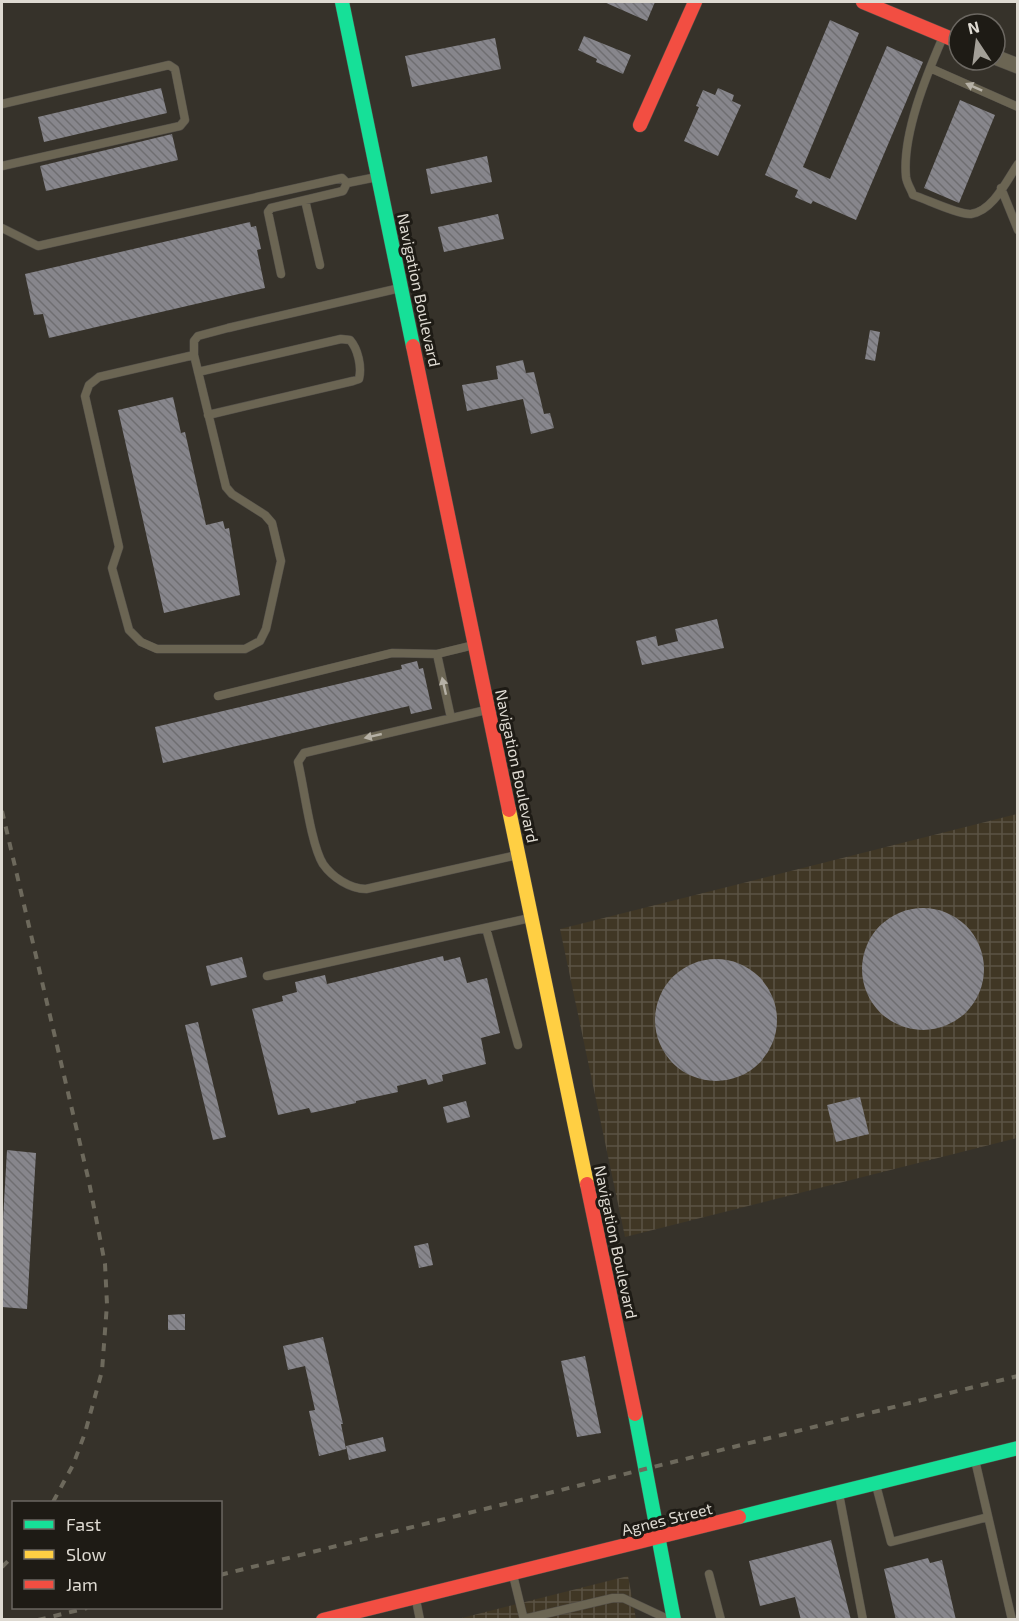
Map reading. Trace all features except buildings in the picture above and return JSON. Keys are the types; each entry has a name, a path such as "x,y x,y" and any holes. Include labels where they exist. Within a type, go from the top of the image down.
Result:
{"street":[{"name":"Navigation Boulevard","path":"342,2 646,1469 672,1620"},
{"path":"640,125 694,2"},
{"path":"863,2 947,36"},
{"name":"Agnes Street","path":"323,1620 373,1610 415,1597 1017,1448"}],"lane":[{"path":"944,35 917,104 906,159 907,180 913,195 971,214 988,206 1017,164"},
{"path":"2,104 169,65 175,69 185,120 180,126 2,166"},
{"path":"930,68 1017,107"},
{"path":"347,183 378,176"},
{"path":"2,228 38,246 342,178 347,183"},
{"path":"281,274 268,212 271,208 344,191 347,183"},
{"path":"1001,188 1017,230"},
{"path":"305,200 320,265"},
{"path":"194,355 99,376 89,385 85,396 119,547 112,568 129,630 141,642 157,649 245,649 260,641 266,629 281,561 272,523 265,515 232,494 226,487 194,355 194,341 198,336 401,288"},
{"path":"198,372 341,339 350,340 354,345 361,372 359,379 353,381 208,415"},
{"path":"218,696 392,653 437,654 475,645"},
{"path":"437,654 452,718"},
{"path":"489,709 311,750 304,753 298,762 319,856 324,866 345,884 357,889 366,889 519,855"},
{"path":"267,976 532,918"},
{"path":"486,928 518,1045"},
{"path":"975,1459 1012,1620"},
{"path":"875,1484 891,1542 988,1517"},
{"path":"838,1493 863,1620"},
{"path":"513,1573 524,1619 613,1598 623,1598 672,1620"},
{"path":"709,1574 721,1620"},
{"path":"415,1597 420,1620"}],"shaded area":[{"path":"1017,814 1017,1138 625,1237 560,929"},
{"path":"628,1576 636,1619 454,1620"}],"railway":[{"path":"2,811 89,1182 105,1264 107,1304 102,1371 85,1433 73,1465 54,1501"},
{"path":"222,1575 1018,1376"},
{"path":"2,1567 12,1557"},
{"path":"38,1620 83,1609"}],"traffic: fast":[{"path":"342,2 413,346"},
{"path":"635,1414 674,1620"},
{"path":"739,1517 1018,1448"}],"traffic: slow":[{"path":"509,810 587,1184"}],"traffic: jam":[{"path":"640,125 695,2"},
{"path":"863,2 947,37"},
{"path":"413,346 509,810"},
{"path":"587,1184 635,1414"},
{"path":"323,1620 739,1517"}]}
